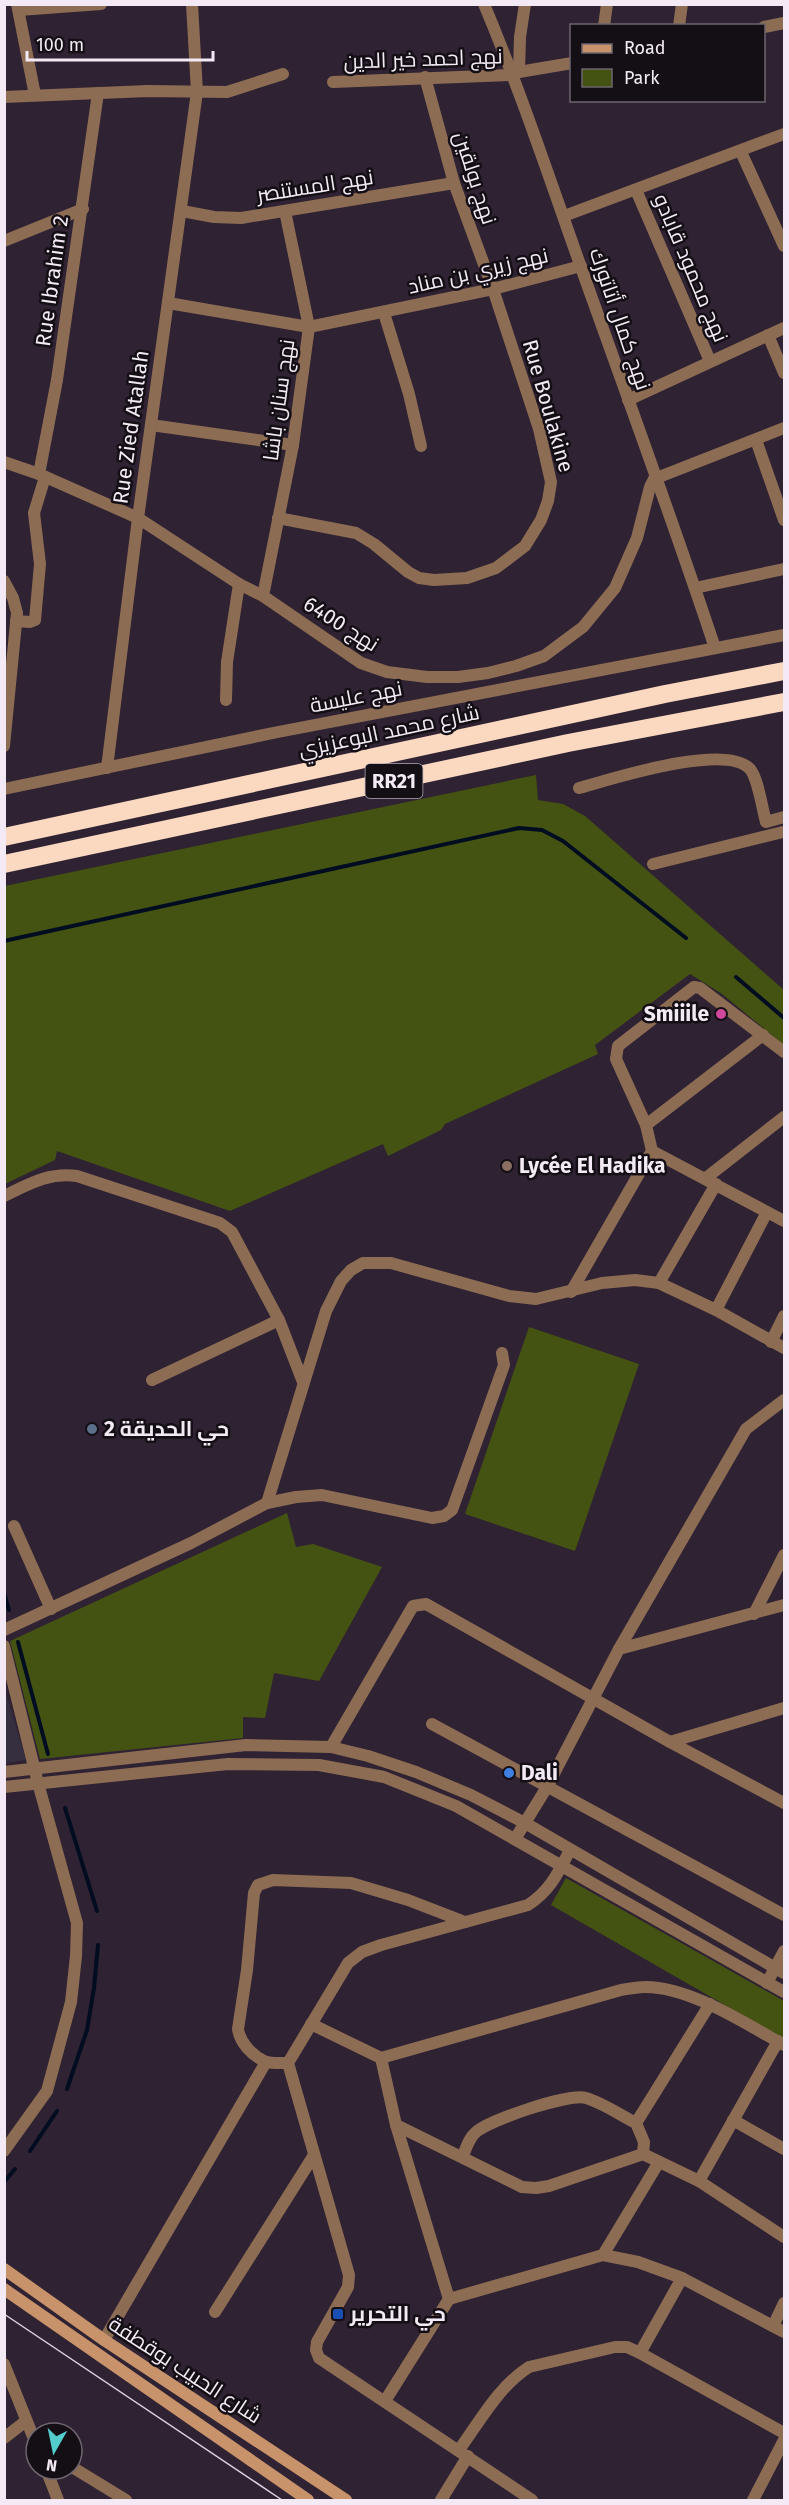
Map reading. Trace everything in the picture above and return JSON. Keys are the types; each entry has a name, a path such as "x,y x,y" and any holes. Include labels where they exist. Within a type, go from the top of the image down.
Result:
{"highway":[{"name":"شارع محمد البوعزيزي","path":"4,837 665,694 784,671"},
{"name":"RR21","path":"4,864 557,746 784,702"}],"main road":[{"name":"شارع الحبيب بوقطفة","path":"4,2270 104,2340 346,2500"},
{"name":"شارع الحبيب بوقطفة","path":"7,2293 308,2500"}],"street":[{"path":"35,95 18,7 101,4"},
{"name":"Rue Zied Atallah","path":"107,768 138,518 197,92 192,4"},
{"name":"نهج كمال أتاتورك","path":"484,4 516,74 580,266 658,477 716,648"},
{"path":"516,74 525,4"},
{"path":"604,24 608,4"},
{"path":"679,24 682,4"},
{"path":"765,27 784,23"},
{"name":"نهج احمد خير الدين","path":"333,82 516,74 570,63"},
{"path":"4,97 98,93 226,92 283,74"},
{"name":"نهج بولقين","path":"425,77 454,183 493,289"},
{"name":"Rue Ibrahim 2","path":"16,621 35,620 40,564 34,513 57,380 98,93"},
{"path":"564,216 741,152 784,134"},
{"path":"741,152 784,244"},
{"name":"نهج المستنصر","path":"182,211 214,217 241,218 454,183"},
{"name":"نهج محمود قابادو","path":"636,190 710,361"},
{"path":"4,241 82,209"},
{"name":"نهج سنان باشا","path":"263,596 293,445 309,327 285,211"},
{"name":"نهج زيري بن مناد","path":"168,303 309,327 493,289 580,266"},
{"name":"Rue Boulakine","path":"278,518 356,533 374,544 408,572 419,578 434,580 467,578 496,568 525,546 541,520 551,482 539,429 493,289"},
{"name":"نهج زيري بن مناد","path":"384,313 409,394 421,446"},
{"path":"628,400 784,328"},
{"path":"768,335 784,373"},
{"path":"151,425 293,445"},
{"path":"658,477 756,441 784,428"},
{"path":"756,441 784,520"},
{"name":"نهج 6400","path":"4,462 138,518 239,584 263,596 342,651 373,668 427,677 458,677 488,673 544,656 583,627 615,588 638,538 652,481 658,477"},
{"path":"695,588 784,569"},
{"path":"4,581 13,598 16,621 4,746"},
{"path":"226,700 227,662 239,584"},
{"name":"نهج عليسة","path":"4,789 493,690 784,635"},
{"path":"488,673 493,690"},
{"path":"579,789 673,765 711,758 729,759 751,770 766,822 782,818 784,835 653,864"},
{"path":"571,1292 652,1151 646,1125 616,1059 618,1046 690,989 700,988 784,1052"},
{"path":"646,1125 763,1035"},
{"path":"659,1283 711,1181 784,1117"},
{"path":"652,1151 784,1220"},
{"path":"4,1196 46,1176 63,1174 77,1176 220,1223 232,1232 279,1320 303,1382"},
{"path":"716,1310 767,1212"},
{"path":"267,1503 326,1311 341,1281 363,1263 391,1263 509,1296 536,1299 603,1283 635,1280 659,1283 716,1310 784,1348"},
{"path":"771,1342 784,1316"},
{"path":"152,1380 279,1320"},
{"path":"4,1630 191,1543 267,1503 322,1495 432,1518 444,1516 452,1510 491,1403 504,1365 502,1353"},
{"path":"515,1839 547,1787 619,1649 746,1429 784,1400"},
{"path":"14,1526 51,1609"},
{"path":"754,1614 784,1555"},
{"path":"331,1747 398,1629 413,1606 419,1603 426,1604 670,1742 784,1803"},
{"path":"619,1649 784,1605"},
{"path":"4,1646 38,1783 77,1923 71,2002 47,2091 4,2151"},
{"path":"670,1742 784,1708"},
{"path":"432,1724 784,1914"},
{"path":"4,1772 246,1745 331,1747 416,1772 471,1795 525,1823 780,1971"},
{"path":"4,1787 228,1764 319,1765 384,1778 456,1806 784,1992"},
{"path":"532,2500 318,2358 317,2342 348,2287 349,2276 288,2063 348,1964 362,1952 528,1905 542,1896 552,1885 570,1850"},
{"path":"288,2063 266,2062 242,2044 238,2029 247,1970 254,1893 258,1886 273,1880 351,1883 408,1900 465,1922"},
{"path":"767,1983 780,1971 784,1951"},
{"path":"310,2024 381,2058 621,1990 645,1987 664,1989 710,2004 781,2043 733,2120 699,2181"},
{"path":"636,2122 710,2004"},
{"path":"381,2058 396,2125 449,2299"},
{"path":"104,2340 266,2062"},
{"path":"463,2156 473,2134 483,2126 553,2101 571,2097 585,2098 636,2122 644,2142 643,2154"},
{"path":"733,2120 784,2149"},
{"path":"396,2125 522,2187 536,2188 643,2154 699,2181 784,2236"},
{"path":"215,2312 314,2155"},
{"path":"603,2255 659,2163"},
{"path":"385,2401 449,2299 603,2255 638,2262 682,2278 784,2332"},
{"path":"640,2353 682,2278"},
{"path":"773,2326 784,2303"},
{"path":"441,2500 464,2453 507,2384 529,2367 615,2347 627,2347 640,2353 784,2433"},
{"path":"4,2364 8,2383 26,2421"},
{"path":"4,2439 24,2423"},
{"path":"753,2500 784,2440"},
{"path":"84,2474 126,2500"},
{"path":"51,2481 58,2500"}],"shaded area":[{"path":"5,1690 26,1760 5,1763"}],"green space":[{"path":"536,775 538,800 563,804 585,816 784,990 784,1045 722,994 690,974 595,1045 598,1054 445,1124 441,1130 388,1156 383,1144 230,1211 57,1151 55,1160 5,1184 5,886"},
{"path":"529,1327 639,1364 575,1551 465,1514"},
{"path":"287,1513 296,1547 313,1544 382,1567 319,1681 274,1673 265,1718 243,1717 243,1738 40,1759 10,1641"},
{"path":"566,1878 784,2001 784,2039 551,1905"}],"waterway":[{"path":"4,941 519,828 542,830 563,841 686,938"},
{"path":"736,977 784,1018"},
{"path":"4,1593 9,1610"},
{"path":"18,1642 48,1754"},
{"path":"65,1808 97,1911"},
{"path":"67,2089 87,2030 98,1945"},
{"path":"30,2151 57,2111"},
{"path":"4,2182 15,2169"}],"tram line":[{"path":"4,2314 282,2500"}],"place":[{"name":"Smiiile","path":"721,1014"},
{"name":"Lycée El Hadika","path":"507,1166"},
{"name":"حي الحديقة 2","path":"92,1429"},
{"name":"Dali","path":"509,1773"},
{"name":"حي التحرير","path":"338,2314"}]}
